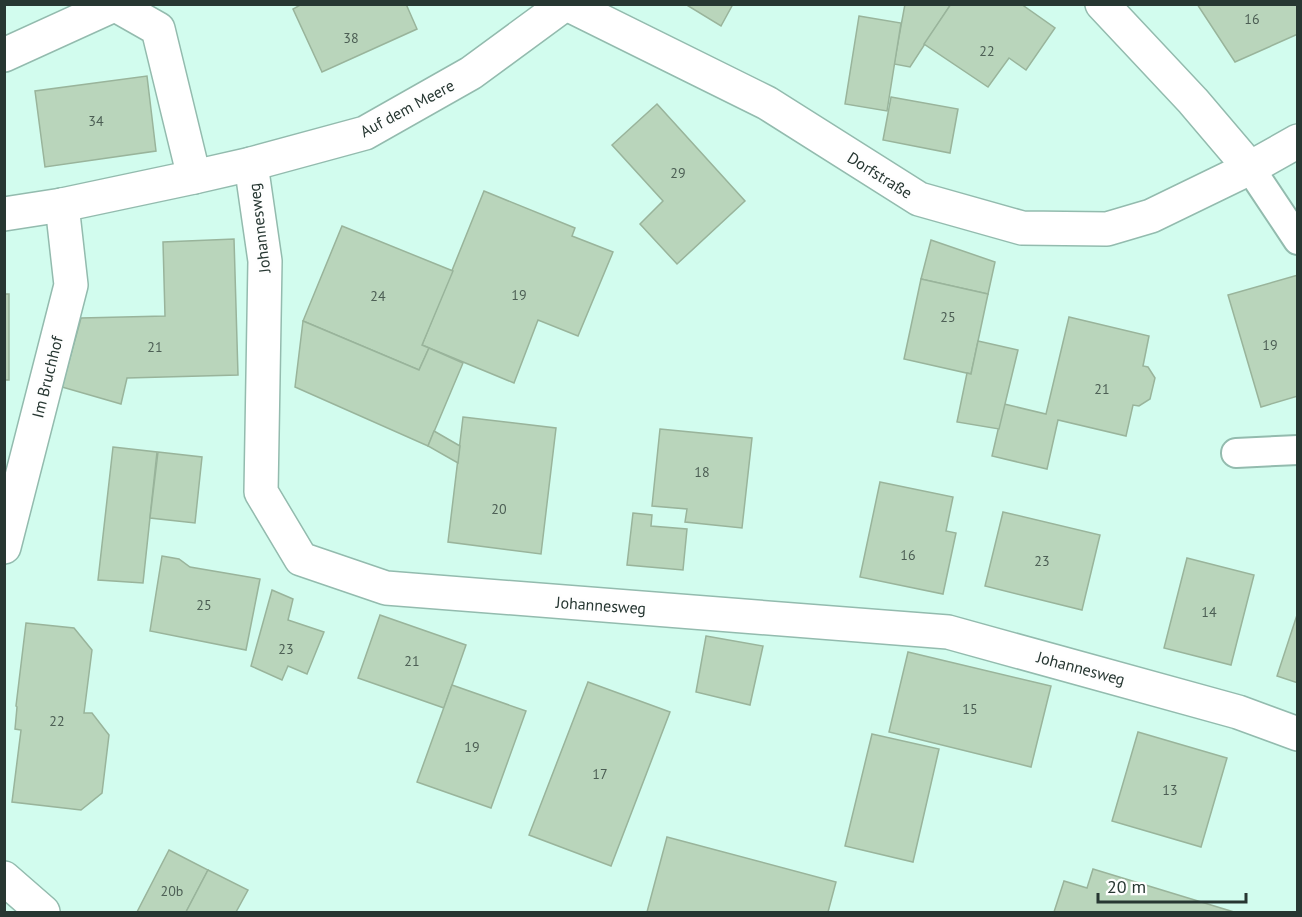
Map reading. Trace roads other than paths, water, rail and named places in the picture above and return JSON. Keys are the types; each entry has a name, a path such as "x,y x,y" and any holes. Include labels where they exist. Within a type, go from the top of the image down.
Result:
{"street":[{"name":"Auf dem Meere","path":"4,214 62,205 194,177 365,133 471,73 566,4"},
{"name":"Dorfstraße","path":"566,4 767,103 919,199 1022,228 1107,229 1151,216 1250,168 1298,141"},
{"path":"1102,4 1193,101 1250,168"},
{"path":"4,55 115,5 158,29 194,177"},
{"name":"Johannesweg","path":"251,164 265,261 261,492 302,559 386,588 948,632 1238,712 1298,734"},
{"name":"Im Bruchhof","path":"4,547 71,285 62,205"},
{"path":"4,878 43,912"}],"lane":[{"path":"1250,168 1298,240"},
{"path":"1236,453 1298,450"}]}
